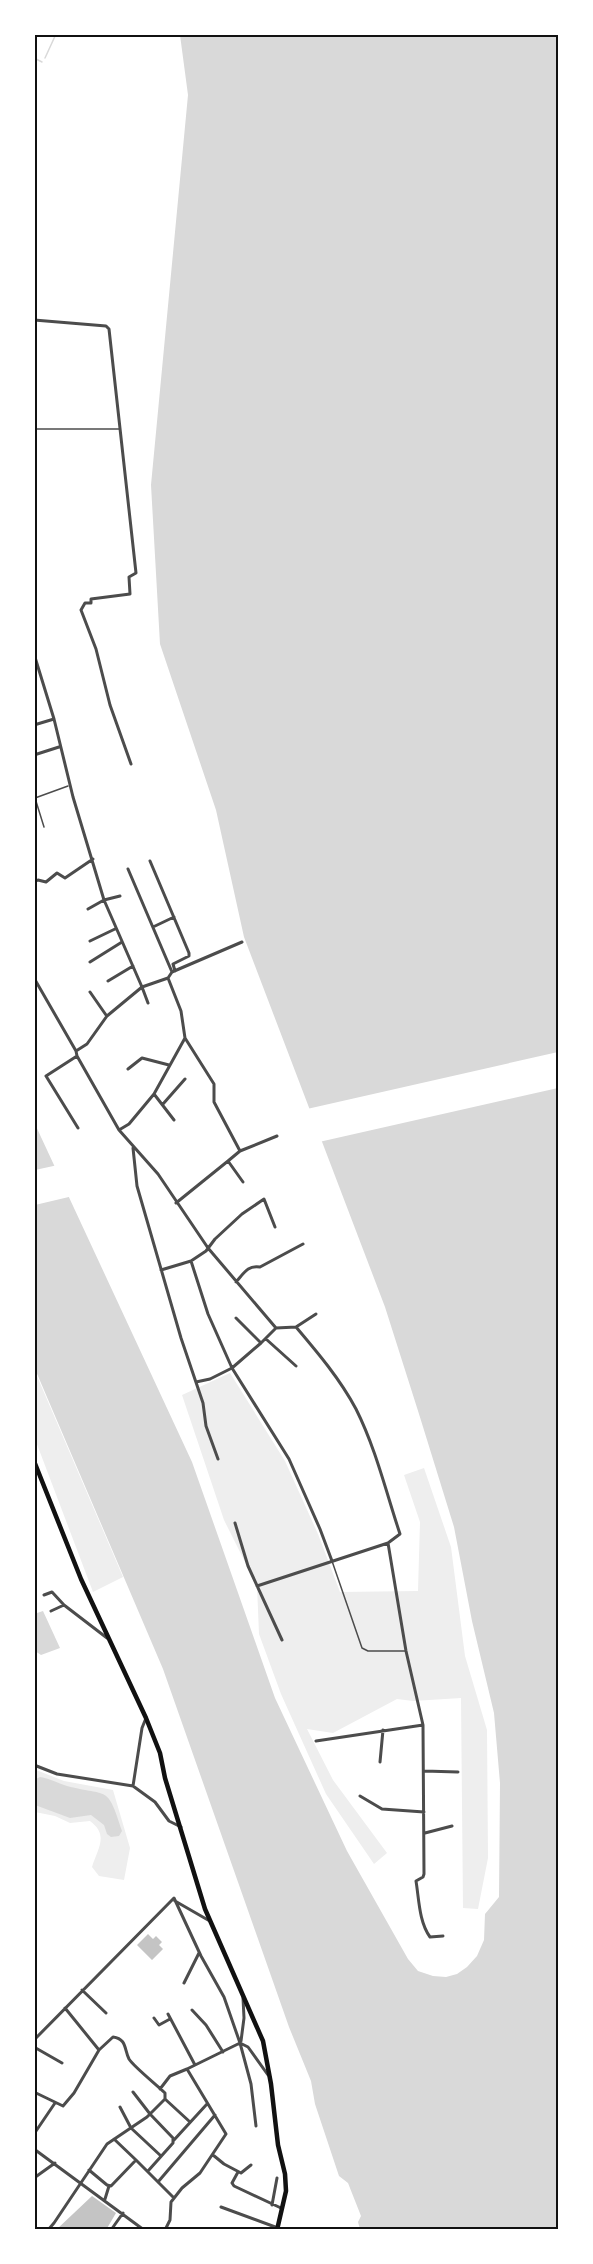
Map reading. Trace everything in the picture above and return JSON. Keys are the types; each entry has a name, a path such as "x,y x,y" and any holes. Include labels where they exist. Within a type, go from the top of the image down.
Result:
{"main road":[{"path":"34,1461 81,1579 160,1753 165,1778 210,1920 263,2041 278,2145 285,2174 286,2191 278,2229"}],"street":[{"path":"34,320 108,327 136,573 129,577 130,594 91,599 91,603 85,603 81,610 96,649 110,705 131,764"},
{"path":"34,654 104,900 148,1003"},
{"path":"34,725 54,719"},
{"path":"34,755 59,747"},
{"path":"34,882 38,880 46,882 57,873 65,878 93,859"},
{"path":"150,861 189,953 189,956 173,964 173,971"},
{"path":"129,868 173,971"},
{"path":"88,909 104,900 120,896"},
{"path":"153,927 174,917"},
{"path":"90,941 115,929"},
{"path":"90,962 122,942"},
{"path":"76,1051 87,1044 106,1016 141,987 168,978 173,971 242,942"},
{"path":"108,981 133,966"},
{"path":"34,978 119,1130 158,1174 208,1248 276,1328"},
{"path":"168,978 182,1011 184,1038 214,1084 214,1102 240,1151"},
{"path":"90,992 106,1016"},
{"path":"119,1130 129,1124 154,1094 184,1038"},
{"path":"77,1056 45,1076 78,1128"},
{"path":"128,1069 142,1058 168,1065"},
{"path":"163,1104 185,1079"},
{"path":"154,1094 174,1120"},
{"path":"176,1203 240,1151 276,1136"},
{"path":"133,1146 136,1179 161,1270 204,1409 206,1425 218,1459"},
{"path":"228,1161 243,1182"},
{"path":"161,1270 191,1261 208,1248 242,1214 264,1199 276,1227"},
{"path":"236,1282 251,1267 260,1267 303,1244"},
{"path":"191,1261 208,1314 232,1368 289,1459 332,1561"},
{"path":"196,1382 210,1379 232,1368 276,1328 296,1327 315,1314"},
{"path":"236,1318 261,1344"},
{"path":"257,1586 388,1543 400,1534 380,1468 364,1427 345,1389 296,1327"},
{"path":"266,1339 296,1366"},
{"path":"235,1523 248,1566 282,1640"},
{"path":"388,1543 406,1651 423,1725 424,1874 416,1881 423,1922 430,1937 443,1936"},
{"path":"44,1595 52,1592 64,1605 109,1639"},
{"path":"51,1611 64,1605"},
{"path":"133,1786 142,1728 146,1718"},
{"path":"316,1741 423,1725"},
{"path":"380,1762 383,1730"},
{"path":"34,1765 57,1774 133,1786 154,1802 169,1821 182,1828"},
{"path":"424,1771 458,1772"},
{"path":"360,1796 382,1809 424,1812"},
{"path":"424,1833 452,1826"},
{"path":"34,2040 174,1898 175,1901 210,1920"},
{"path":"175,1901 199,1953 224,1997 251,2084 256,2126"},
{"path":"184,1983 199,1953"},
{"path":"82,1990 106,2013"},
{"path":"240,2043 244,2018 242,1995"},
{"path":"64,2008 99,2050"},
{"path":"192,2010 206,2025 223,2052"},
{"path":"168,2014 195,2065"},
{"path":"154,2018 159,2025 170,2019"},
{"path":"34,2092 63,2106 74,2093 99,2050 113,2037 118,2037 126,2045 129,2058 165,2093 165,2100 150,2114 107,2144 48,2229"},
{"path":"160,2088 170,2076 240,2043"},
{"path":"240,2043 248,2047 271,2084"},
{"path":"34,2047 62,2063"},
{"path":"165,2229 170,2220 171,2202 182,2188 200,2173 226,2134 187,2069"},
{"path":"133,2092 174,2140"},
{"path":"165,2100 190,2122"},
{"path":"34,2134 55,2103"},
{"path":"148,2171 207,2103"},
{"path":"120,2107 131,2128 161,2156"},
{"path":"158,2182 214,2115"},
{"path":"114,2139 174,2198"},
{"path":"34,2149 144,2229"},
{"path":"213,2155 241,2174 251,2165"},
{"path":"105,2199 109,2186 136,2160"},
{"path":"34,2178 55,2163"},
{"path":"89,2170 109,2186"},
{"path":"238,2172 232,2183 234,2186 283,2208"},
{"path":"272,2205 278,2178"},
{"path":"221,2207 278,2229"},
{"path":"111,2229 123,2213"}],"lane":[{"path":"34,429 119,429"},
{"path":"44,827 35,798 70,785"},
{"path":"332,1561 362,1648 368,1652 406,1651"}],"shaded area":[{"path":"180,35 558,35 558,2229 360,2229 358,2222 361,2216 348,2183 339,2176 315,2104 311,2081 289,2027 163,1669 35,1369 34,1122 192,1462 275,1698 347,1851 408,1959 418,1971 446,1977 457,1974 467,1967 477,1956 484,1940 485,1914 499,1897 500,1783 494,1713 472,1621 454,1527 385,1307 244,937 216,810 160,644 151,485 188,95"},
{"path":"34,1369 123,1577 93,1592 35,1439"},
{"path":"230,1373 285,1461 318,1534 340,1592 418,1591 420,1522 404,1475 424,1468 451,1547 465,1656 487,1730 488,1858 478,1909 463,1908 461,1698 413,1701 397,1699 333,1733 307,1729 333,1780 387,1853 374,1864 326,1794 281,1694 259,1634 257,1586 224,1520 182,1395"},
{"path":"43,1611 60,1648 41,1655 35,1651 34,1614"},
{"path":"36,1770 64,1781 113,1790 130,1848 124,1880 99,1876 92,1867 101,1837 96,1826 90,1821 70,1823 55,1816 35,1812"},
{"path":"40,1777 105,1795 117,1816 122,1831 119,1836 111,1837 107,1834 104,1825 91,1815 70,1818 35,1805 36,1779"}],"pier":[{"path":"558,1052 558,1088 319,1142 307,1109"},
{"path":"58,1165 73,1196 35,1205 35,1170"}],"building":[{"path":"148,1934 153,1939 156,1936 162,1942 159,1945 163,1949 152,1960 137,1945"},
{"path":"92,2196 116,2213 106,2230 56,2230"}],"waterway":[{"path":"45,58 56,34"},
{"path":"34,58 42,62"}]}
